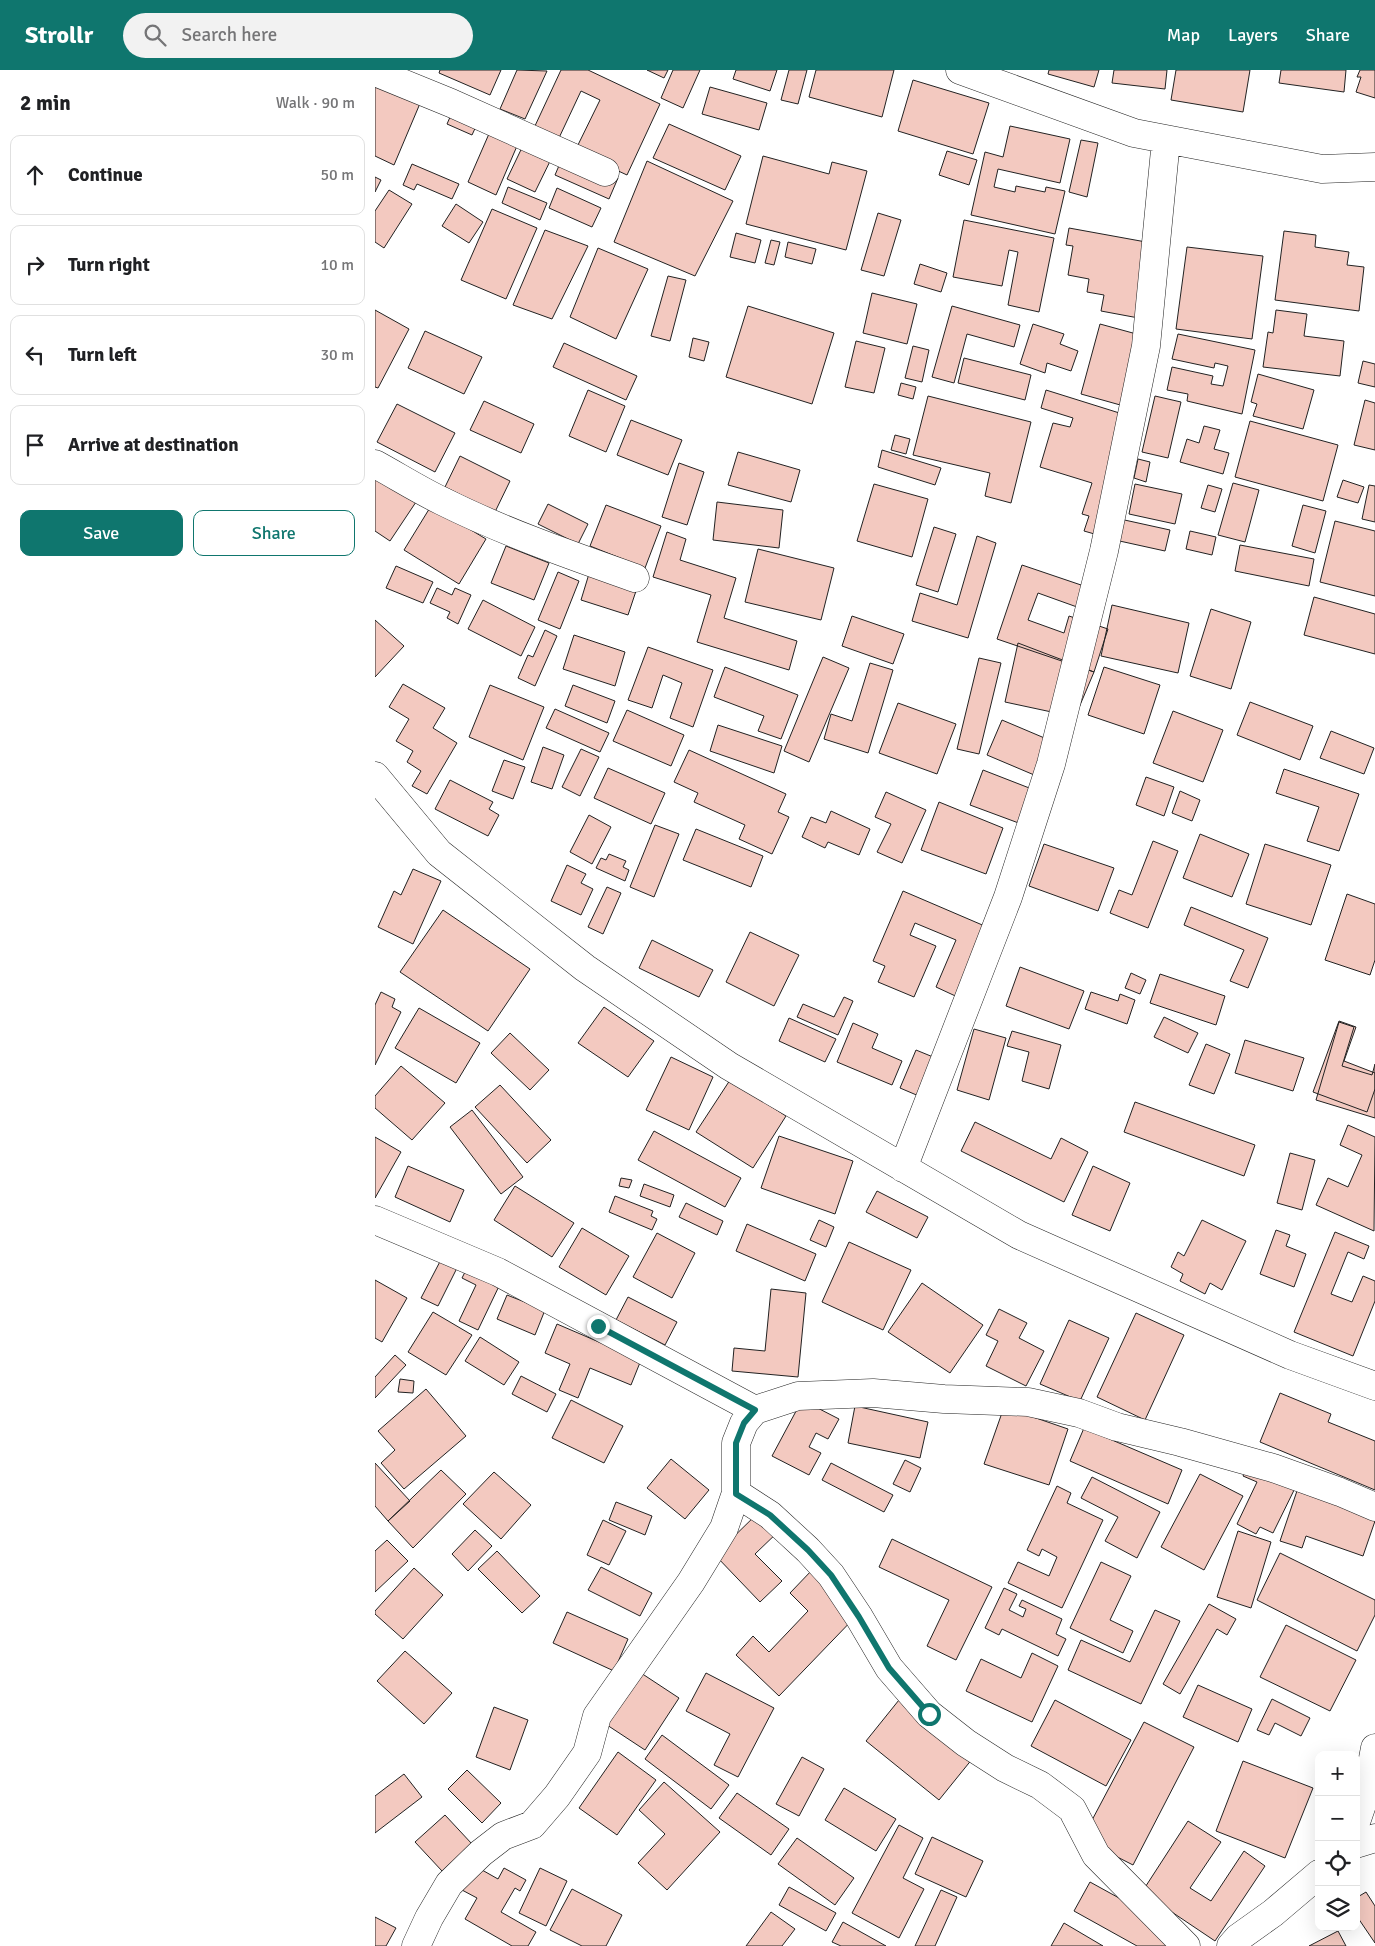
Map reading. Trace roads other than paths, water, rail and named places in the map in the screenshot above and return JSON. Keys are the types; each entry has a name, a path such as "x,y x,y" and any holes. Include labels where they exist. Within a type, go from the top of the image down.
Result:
{"street":[{"path":"960,70 1134,134 1322,169 1375,166"},
{"path":"375,72 451,103 605,172"},
{"path":"903,1168 1008,897 1051,764 1104,551 1146,346 1166,140"},
{"path":"375,464 442,501 495,525 635,578"},
{"path":"375,776 439,853 585,968 729,1066 1019,1235 1289,1355 1375,1386"},
{"path":"375,1220 498,1272 755,1410"},
{"path":"416,1946 429,1918 449,1884 481,1853 503,1836 532,1825 557,1796 587,1753 597,1716 691,1582 724,1528 736,1494 736,1443 744,1423 755,1410 798,1396 863,1393 1028,1402 1079,1413 1117,1427 1180,1442 1273,1468 1375,1506"},
{"path":"736,1494 770,1515 808,1550 831,1575 859,1617 889,1668 929,1714 966,1743 1005,1768 1040,1785 1072,1809 1096,1856 1186,1946"},
{"path":"1360,1810 1367,1790 1375,1748"},
{"path":"1360,1843 1375,1838"},
{"path":"1231,1946 1238,1938 1273,1913 1315,1877"}]}
